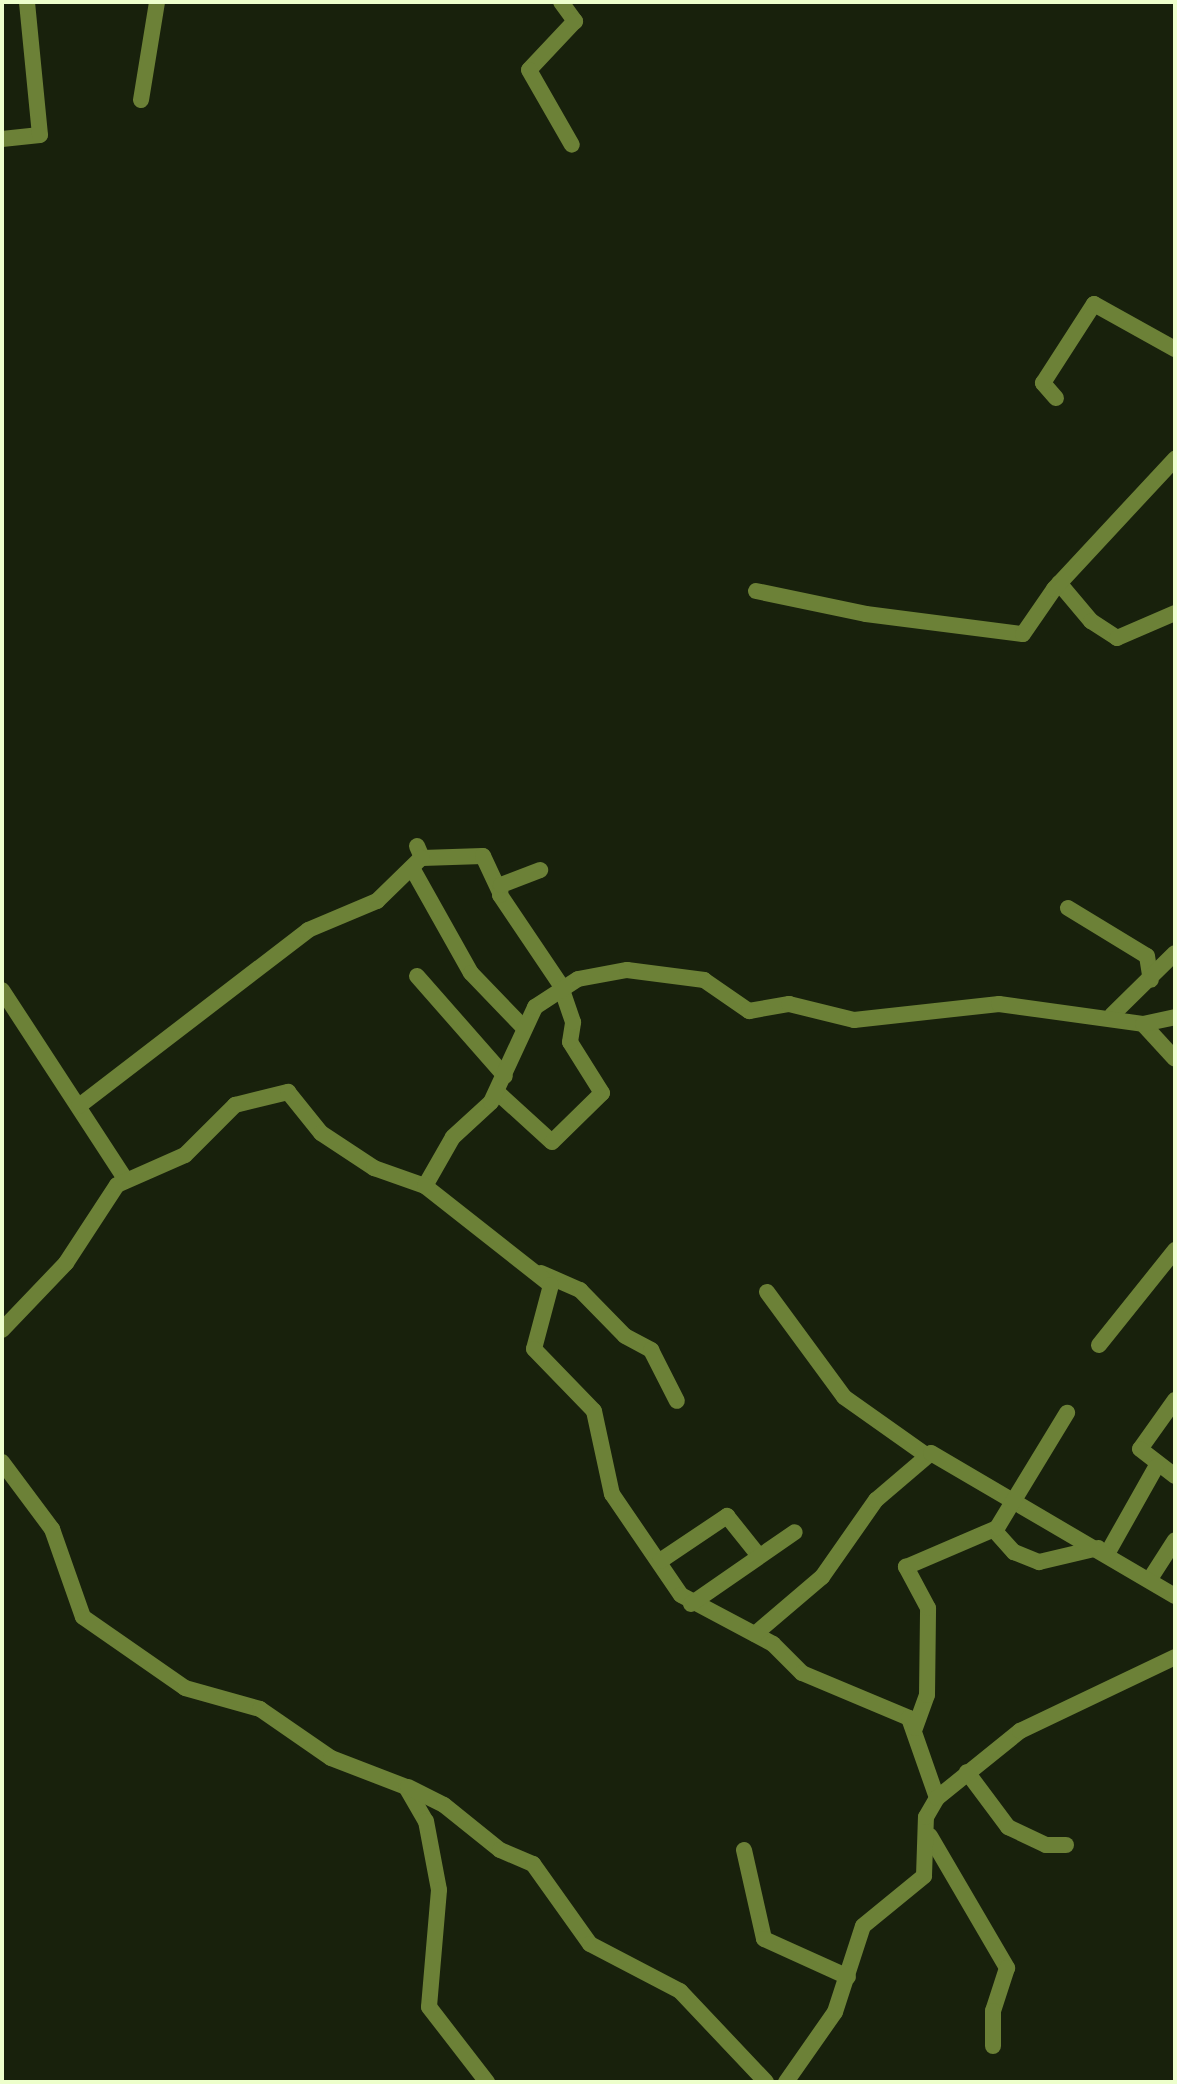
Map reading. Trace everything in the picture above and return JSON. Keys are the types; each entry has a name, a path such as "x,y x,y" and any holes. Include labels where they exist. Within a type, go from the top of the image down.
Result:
{"street":[{"path":"2,139 40,135 27,2"},
{"path":"141,100 157,2"},
{"path":"561,2 575,21 529,70 572,145"},
{"path":"1056,398 1043,383 1094,304 1175,349"},
{"path":"756,591 1022,634 1059,583 1175,459"},
{"path":"1059,583 1091,621 1117,638 1175,613"},
{"path":"79,1106 308,930 377,901 417,857 483,856 529,947 560,984 573,1022 569,1039 600,1096 552,1142 497,1092"},
{"path":"417,857 471,973 524,1028"},
{"path":"499,890 540,870"},
{"path":"1068,908 1147,956 1151,980"},
{"path":"1112,1015 1151,980 1175,953"},
{"path":"425,1186 453,1137 497,1092 524,1028 560,984 627,970 708,981 749,1011 789,1004 854,1020 999,1004 1112,1015 1143,1024 1175,1017"},
{"path":"417,976 505,1076"},
{"path":"2,990 12,1015 79,1106 126,1180"},
{"path":"1143,1024 1175,1059"},
{"path":"2,1330 66,1263 126,1180 176,1161 235,1105 278,1090 293,1097 317,1130 374,1168 425,1186 535,1271 553,1290 534,1349 594,1411 607,1483 691,1604 755,1634 796,1670 907,1717 915,1728 937,1798"},
{"path":"1099,1345 1175,1250"},
{"path":"535,1271 573,1284 625,1336 651,1350 677,1401"},
{"path":"767,1292 844,1397 926,1455 1017,1499 1175,1596"},
{"path":"1175,1400 1140,1447 1156,1467 1175,1476"},
{"path":"915,1728 927,1695 928,1608 906,1567 994,1530 1017,1499 1067,1413"},
{"path":"755,1634 822,1577 876,1500 926,1455"},
{"path":"2,1462 52,1529 83,1617 185,1688 260,1709 331,1758 444,1805 500,1850 533,1864 590,1944 680,1991 766,2082"},
{"path":"994,1530 1014,1552 1039,1562 1102,1551 1156,1467"},
{"path":"660,1561 726,1516 759,1556"},
{"path":"691,1604 795,1532"},
{"path":"1150,1579 1175,1540"},
{"path":"786,2082 835,2012 863,1926 924,1876 927,1831 937,1798 1020,1731 1175,1657"},
{"path":"967,1772 1008,1827 1046,1845 1066,1845"},
{"path":"406,1787 426,1821 438,1878 429,2007 487,2082"},
{"path":"927,1831 1007,1968 993,2011 993,2046"},
{"path":"744,1850 764,1939 848,1977"}]}
